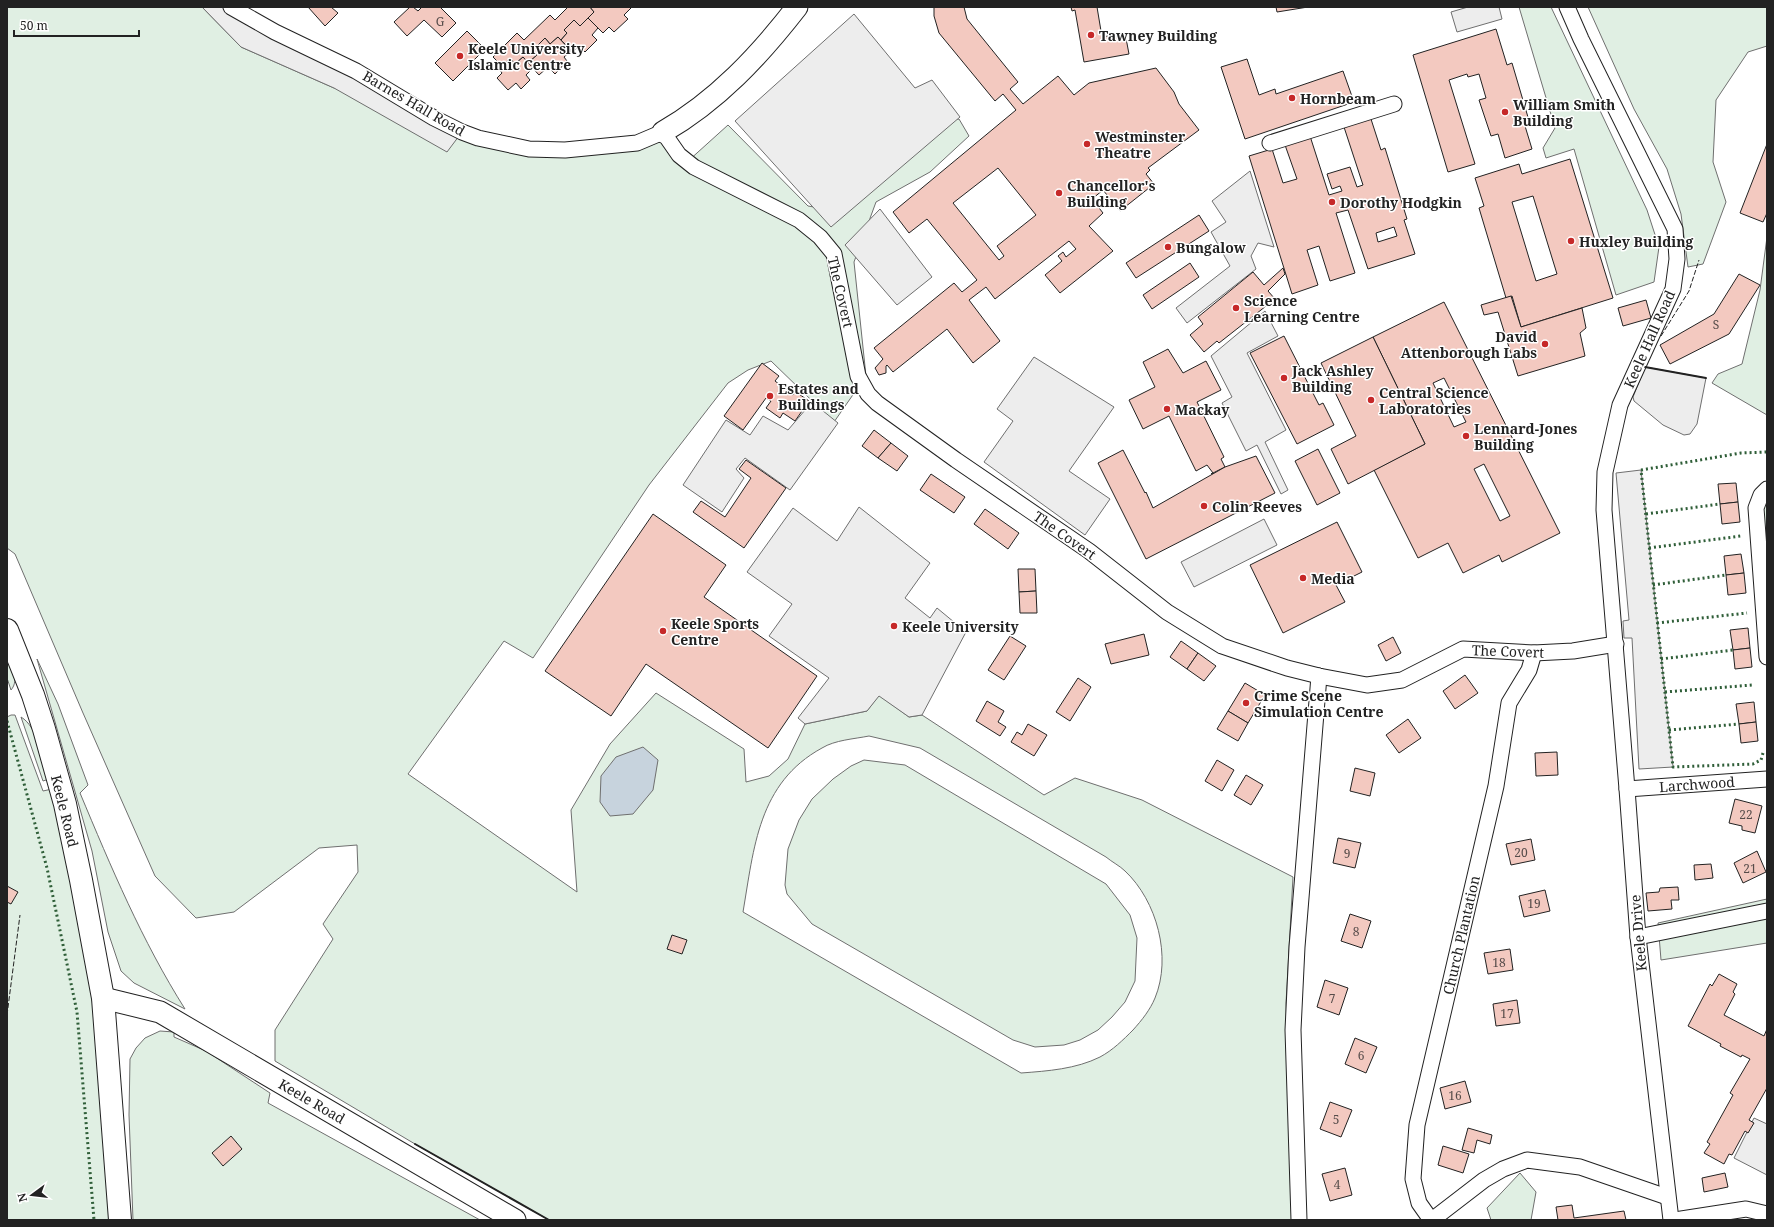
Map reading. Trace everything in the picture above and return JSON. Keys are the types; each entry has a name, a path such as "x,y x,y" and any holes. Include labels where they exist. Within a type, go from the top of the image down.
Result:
{"main road":[{"name":"Keele Road","path":"7,630 33,695 65,804 82,880 103,998 120,1220"}],"street":[{"name":"Barnes Hall Road","path":"231,7 275,32 356,70 434,118 478,138 529,149 565,150 637,143 663,132 706,105 734,80 797,7"},
{"name":"Keele Hall Road","path":"1567,7 1581,39 1675,229 1678,259 1673,289 1620,405 1605,472 1605,539 1616,644"},
{"path":"1270,143 1394,104"},
{"name":"The Covert","path":"663,132 679,155 694,167 799,220 820,237 834,254 858,376 868,394 882,407 1100,559 1167,612 1222,646 1287,668 1319,676 1367,684 1402,680 1462,649 1534,653 1573,651 1616,644"},
{"path":"1767,489 1761,495 1756,508 1767,657"},
{"name":"Keele Drive","path":"1616,644 1638,937 1667,1197 1671,1220"},
{"name":"Church Plantation","path":"1534,653 1529,670 1508,703 1496,786 1417,1125 1413,1179 1419,1203 1431,1220 1484,1180 1503,1169 1527,1160 1580,1167 1667,1197"},
{"path":"1299,1220 1293,1030 1297,947 1319,676"},
{"name":"Larchwood","path":"1627,789 1767,779"},
{"path":"1638,937 1767,911"},
{"name":"Keele Road","path":"103,998 160,1012 515,1220"},
{"path":"1675,1220 1746,1209 1767,1214"}],"green space":[{"path":"7,7 202,7 241,47 334,88 462,132 529,149 663,132 687,162 728,125 808,206 844,212 935,123 959,119 969,136 930,172 876,202 854,262 866,376 834,422 771,361 748,370 728,383 649,485 533,658 504,641 408,774 577,892 571,810 610,744 656,693 744,749 746,782 769,776 788,759 805,724 867,711 879,695 909,717 922,715 1044,795 1075,778 1142,800 1293,877 1286,1003 1292,1220 549,1220 415,1144 275,1061 275,1030 333,939 323,924 358,872 357,845 319,848 234,912 196,918 155,876 15,554 7,548","holes":["869,736 920,748 1106,857 1125,871 1136,883 1146,898 1158,930 1162,965 1160,982 1155,998 1143,1019 1122,1041 1100,1057 1072,1067 1021,1073 743,912 751,864 763,819 772,798 784,779 801,762 827,745 839,741"]},
{"path":"1519,7 1551,7 1647,210 1659,247 1654,282 1616,295 1574,149 1546,158 1543,148 1555,128"},
{"path":"1588,7 1767,7 1767,46 1748,52 1716,100 1713,162 1726,202 1703,264 1688,267 1681,214 1667,169 1634,109"},
{"path":"1767,237 1767,415 1712,383 1718,374 1742,364 1760,290"},
{"path":"1767,499 1767,563 1763,511"},
{"path":"7,652 15,677 14,686 11,690 7,678"},
{"path":"37,659 58,704 88,785 80,793 141,930 169,983 185,1009 134,983 121,971 108,932 92,851"},
{"path":"15,715 43,791 52,789 90,980 96,1033 110,1220 7,1220 7,717"},
{"path":"21,717 32,728 36,736 49,779 43,781"},
{"path":"864,760 905,765 1106,884 1130,915 1137,938 1135,981 1125,1002 1098,1030 1080,1040 1064,1045 1035,1047 1013,1040 812,924 787,894 785,885 788,849 799,820 812,799 833,779 851,766"},
{"path":"1767,899 1767,943 1661,960 1658,923"},
{"path":"160,1031 174,1032 174,1037 206,1051 270,1093 268,1103 480,1220 133,1220 129,1115 130,1059 136,1048 145,1038"},
{"path":"1520,1173 1536,1192 1531,1220 1491,1220 1487,1208"}],"shaded area":[{"path":"202,7 231,7 462,132 447,152 334,88 241,47"},
{"path":"1468,7 1499,7 1502,19 1457,32 1451,12"},
{"path":"854,14 915,88 932,80 960,117 831,227 735,121"},
{"path":"1250,171 1274,247 1258,243 1251,256 1256,269 1187,323 1176,308 1230,266 1211,232 1226,222 1212,201"},
{"path":"880,209 932,277 897,305 845,245"},
{"path":"1265,311 1278,336 1247,353 1286,430 1265,442 1288,490 1281,494 1257,445 1246,451 1222,403 1232,397 1211,356"},
{"path":"1034,357 1114,407 1069,471 1110,499 1085,535 984,462 1013,421 997,409"},
{"path":"1645,367 1706,378 1697,424 1690,434 1684,435 1663,425 1634,401 1633,397"},
{"path":"812,402 838,423 790,490 745,458 736,469 744,478 722,512 683,485 726,420 750,435 763,416 788,430"},
{"path":"1641,470 1673,767 1639,769 1632,638 1624,638 1623,621 1629,620 1616,473"},
{"path":"859,507 930,563 905,598 930,618 937,608 966,632 922,715 909,717 879,696 867,711 805,724 798,718 829,678 769,636 792,604 747,572 793,508 837,541"},
{"path":"1264,519 1277,545 1194,587 1181,562"},
{"path":"643,747 658,760 653,790 633,814 610,816 600,802 601,776 616,757"},
{"path":"1754,1118 1767,1124 1767,1175 1734,1158"}],"building":[{"path":"308,7 331,7 338,13 325,26"},
{"path":"410,7 413,7 418,11 422,7 442,7 441,8 456,23 442,37 424,20 407,36 394,22"},
{"path":"568,7 590,7 594,12 580,26 574,20 564,30 567,33 561,40 558,37 550,44 545,38 532,51 537,55 528,63 523,57 515,64 510,58 502,66 493,57 517,33 524,40 550,15 555,20"},
{"path":"590,7 632,7 624,15 628,19 614,32 609,27 603,33 588,18 594,12"},
{"name":"Chancellor's Building","path":"934,7 964,7 967,19 1018,82 1010,89 1023,104 1058,76 1074,95 1089,83 1156,68 1174,92 1179,104 1199,130 1148,168 1150,170 1146,174 1154,184 1120,211 1103,190 1092,199 1103,213 1089,226 1113,251 1060,293 1045,275 1062,261 1058,256 1063,252 1066,257 1076,249 1069,241 995,299 986,287 969,300 1000,341 973,363 947,329 893,372 887,365 886,373 879,375 875,368 883,359 874,348 954,283 962,292 977,280 927,219 909,233 893,212 1016,110 1003,94 995,101 939,33 934,16","holes":["998,168 1036,215 997,246 1004,256 999,260 953,203"]},
{"name":"Tawney Building","path":"1071,7 1097,7 1102,37 1125,33 1129,54 1084,62 1075,10 1072,11"},
{"path":"1276,7 1308,7 1277,12"},
{"path":"588,18 598,28 592,35 597,40 585,52 579,46 573,52 561,40 567,33 564,30 574,20 580,26"},
{"name":"William Smith Building","path":"1496,29 1507,65 1512,63 1530,124 1525,126 1532,149 1505,158 1498,134 1491,136 1479,100 1486,98 1479,74 1468,77 1467,74 1449,80 1475,164 1448,172 1413,55"},
{"name":"Keele University Islamic Centre","path":"467,31 485,49 453,81 435,63"},
{"path":"558,37 571,51 564,57 567,61 555,74 548,67 539,75 528,63 537,55 532,51 545,38 550,44"},
{"path":"523,57 533,68 526,75 530,80 521,89 516,83 508,90 497,78 502,73 499,69 510,58 515,64"},
{"name":"Hornbeam","path":"1247,59 1259,95 1275,89 1276,94 1343,71 1354,102 1245,139 1221,67"},
{"name":"Dorothy Hodgkin","path":"1370,116 1381,150 1385,148 1407,219 1404,220 1415,254 1368,269 1348,210 1336,213 1355,273 1330,281 1319,246 1307,250 1318,285 1292,294 1249,156 1272,149 1283,183 1297,179 1285,145 1310,136 1329,195 1342,191 1340,186 1332,189 1327,174 1350,167 1357,187 1363,185 1343,124","holes":["1394,227 1397,236 1378,242 1376,233"]},
{"path":"1767,144 1767,213 1763,222 1740,213"},
{"name":"Huxley Building","path":"1570,159 1613,298 1521,327 1512,296 1506,298 1479,208 1484,206 1475,178 1519,164 1522,174","holes":["1533,196 1557,274 1536,281 1512,202"]},
{"name":"Bungalow","path":"1199,215 1209,231 1136,278 1126,263"},
{"name":"Bungalow","path":"1190,263 1199,277 1152,309 1143,295"},
{"name":"Science Learning Centre","path":"1283,268 1285,274 1268,291 1275,299 1219,343 1217,341 1204,352 1190,335 1203,324 1198,317 1253,272 1264,285"},
{"path":"1739,274 1760,285 1729,334 1670,364 1660,345 1714,314"},
{"name":"David Attenborough Labs","path":"1511,296 1521,327 1582,308 1586,328 1580,333 1585,356 1518,376 1498,312 1484,315 1481,305"},
{"path":"1646,300 1651,318 1623,326 1618,308"},
{"name":"Lennard-Jones Building","path":"1444,302 1560,533 1502,562 1499,555 1463,573 1448,543 1418,558 1374,470 1425,444 1373,337","holes":["1444,378 1466,422 1454,427 1433,383","1484,464 1510,516 1500,521 1474,469"]},
{"name":"Jack Ashley Building","path":"1284,336 1319,405 1323,403 1334,425 1297,444 1250,353"},
{"name":"Central Science Laboratories","path":"1373,337 1425,444 1348,484 1331,449 1356,436 1321,363"},
{"name":"Mackay","path":"1168,349 1183,373 1206,361 1221,390 1197,402 1224,457 1221,459 1225,467 1213,473 1207,465 1196,471 1169,416 1143,429 1129,400 1155,387 1143,362"},
{"name":"Estates and Buildings","path":"762,363 779,376 775,381 793,395 796,392 809,401 795,421 783,413 780,418 766,408 771,401 766,398 743,430 724,416"},
{"path":"874,430 891,443 878,458 862,446"},
{"path":"891,443 908,456 897,471 878,458"},
{"path":"1318,449 1340,493 1317,505 1295,461"},
{"name":"Colin Reeves","path":"1123,450 1153,508 1225,467 1256,456 1275,493 1146,559 1098,463"},
{"path":"746,460 786,488 744,548 693,512 701,501 725,517 751,478 739,469"},
{"path":"931,474 965,497 954,513 920,490"},
{"path":"1736,483 1738,502 1720,504 1718,484"},
{"path":"1738,502 1740,522 1722,524 1720,504"},
{"path":"985,509 1019,533 1008,549 974,524"},
{"name":"Keele Sports Centre","path":"653,514 726,565 704,597 817,676 768,748 646,664 611,716 545,671"},
{"name":"Media","path":"1337,522 1362,572 1336,585 1345,602 1283,633 1250,565"},
{"path":"1741,554 1744,573 1726,575 1724,556"},
{"path":"1018,569 1035,569 1036,591 1019,592"},
{"path":"1744,573 1746,593 1728,595 1726,575"},
{"path":"1036,591 1037,613 1020,613 1019,592"},
{"path":"1748,628 1750,648 1733,650 1730,630"},
{"path":"1144,634 1149,655 1111,664 1105,644"},
{"path":"1010,636 1026,646 1004,680 988,670"},
{"path":"1393,637 1401,653 1386,661 1378,645"},
{"path":"1181,641 1198,653 1187,669 1170,657"},
{"path":"1750,648 1752,667 1735,669 1733,650"},
{"path":"1198,653 1216,666 1204,681 1187,669"},
{"path":"1465,675 1478,693 1455,709 1443,691"},
{"path":"1078,678 1091,687 1070,721 1056,712"},
{"name":"Crime Scene Simulation Centre","path":"1245,683 1265,695 1248,723 1228,711"},
{"path":"987,701 1004,711 998,722 1006,727 1000,736 976,721"},
{"path":"1754,702 1756,722 1739,724 1736,704"},
{"name":"Crime Scene Simulation Centre","path":"1228,711 1248,723 1238,741 1217,729"},
{"path":"1408,719 1421,738 1399,753 1386,735"},
{"path":"1756,722 1758,741 1741,743 1739,724"},
{"path":"1028,724 1047,735 1034,756 1011,742 1017,732 1022,735"},
{"path":"1557,752 1558,775 1536,776 1535,753"},
{"path":"1217,760 1234,770 1222,791 1205,781"},
{"path":"1355,768 1375,773 1370,796 1350,791"},
{"path":"1246,775 1263,785 1251,805 1234,795"},
{"path":"1735,799 1762,806 1755,833 1742,830 1742,826 1729,823"},
{"path":"1338,838 1361,843 1355,868 1333,863"},
{"path":"1531,839 1535,860 1511,865 1506,844"},
{"path":"1757,851 1766,872 1743,883 1734,863"},
{"path":"1711,864 1713,878 1695,880 1694,865"},
{"path":"7,886 18,892 11,904 7,902"},
{"path":"1678,887 1679,900 1671,900 1672,909 1648,911 1646,893 1659,892 1660,888"},
{"path":"1545,890 1550,911 1524,917 1519,896"},
{"path":"1350,914 1371,921 1362,948 1341,941"},
{"path":"672,935 687,940 682,954 667,949"},
{"path":"1510,949 1513,970 1488,974 1484,953"},
{"path":"1719,974 1737,984 1733,992 1735,994 1724,1015 1764,1036 1767,1029 1767,1088 1749,1120 1754,1123 1748,1133 1745,1131 1732,1155 1729,1154 1724,1164 1704,1153 1710,1144 1707,1142 1733,1095 1730,1093 1750,1059 1742,1055 1741,1057 1720,1046 1721,1044 1688,1026 1710,984 1712,986"},
{"path":"1325,980 1348,988 1339,1015 1317,1007"},
{"path":"1517,1000 1520,1023 1496,1026 1493,1004"},
{"path":"1355,1038 1377,1047 1366,1073 1345,1064"},
{"path":"1465,1081 1471,1102 1445,1109 1440,1088"},
{"path":"1330,1102 1352,1110 1341,1137 1320,1129"},
{"path":"1468,1128 1492,1135 1490,1144 1477,1140 1474,1153 1462,1150"},
{"path":"231,1136 242,1149 223,1166 212,1153"},
{"path":"1443,1146 1469,1154 1463,1173 1438,1165"},
{"path":"1345,1168 1352,1195 1330,1201 1322,1174"},
{"path":"1725,1173 1728,1187 1704,1192 1702,1178"},
{"path":"1572,1205 1574,1218 1624,1211 1626,1220 1558,1220 1556,1207"}],"hedge":[{"path":"1763,753 1761,760 1753,764 1673,767 1641,470 1741,453 1767,452"},
{"path":"1646,514 1720,504"},
{"path":"1649,548 1741,536"},
{"path":"1653,585 1726,575"},
{"path":"1657,623 1747,613"},
{"path":"1661,659 1733,650"},
{"path":"1665,692 1752,685"},
{"path":"7,721 47,868 77,1012 94,1220"},
{"path":"1669,730 1739,724"}],"fence":[{"path":"1661,336 1689,291 1699,260"},
{"path":"7,1015 20,915"}],"wall":[{"path":"1645,367 1706,378"},
{"path":"415,1144 549,1220"}],"place":[{"name":"Tawney Building","path":"1091,35"},
{"name":"Keele University Islamic Centre","path":"460,56"},
{"name":"Hornbeam","path":"1292,98"},
{"name":"William Smith Building","path":"1505,112"},
{"name":"Westminster Theatre","path":"1087,144"},
{"name":"Chancellor's Building","path":"1059,193"},
{"name":"Dorothy Hodgkin","path":"1332,202"},
{"name":"Huxley Building","path":"1571,241"},
{"name":"Bungalow","path":"1168,247"},
{"name":"Science Learning Centre","path":"1236,308"},
{"name":"David Attenborough Labs","path":"1545,344"},
{"name":"Jack Ashley Building","path":"1284,378"},
{"name":"Estates and Buildings","path":"770,396"},
{"name":"Central Science Laboratories","path":"1371,400"},
{"name":"Mackay","path":"1167,409"},
{"name":"Lennard-Jones Building","path":"1466,436"},
{"name":"Colin Reeves","path":"1204,506"},
{"name":"Media","path":"1303,578"},
{"name":"Keele University","path":"894,626"},
{"name":"Keele Sports Centre","path":"663,631"},
{"name":"Crime Scene Simulation Centre","path":"1246,703"}]}
